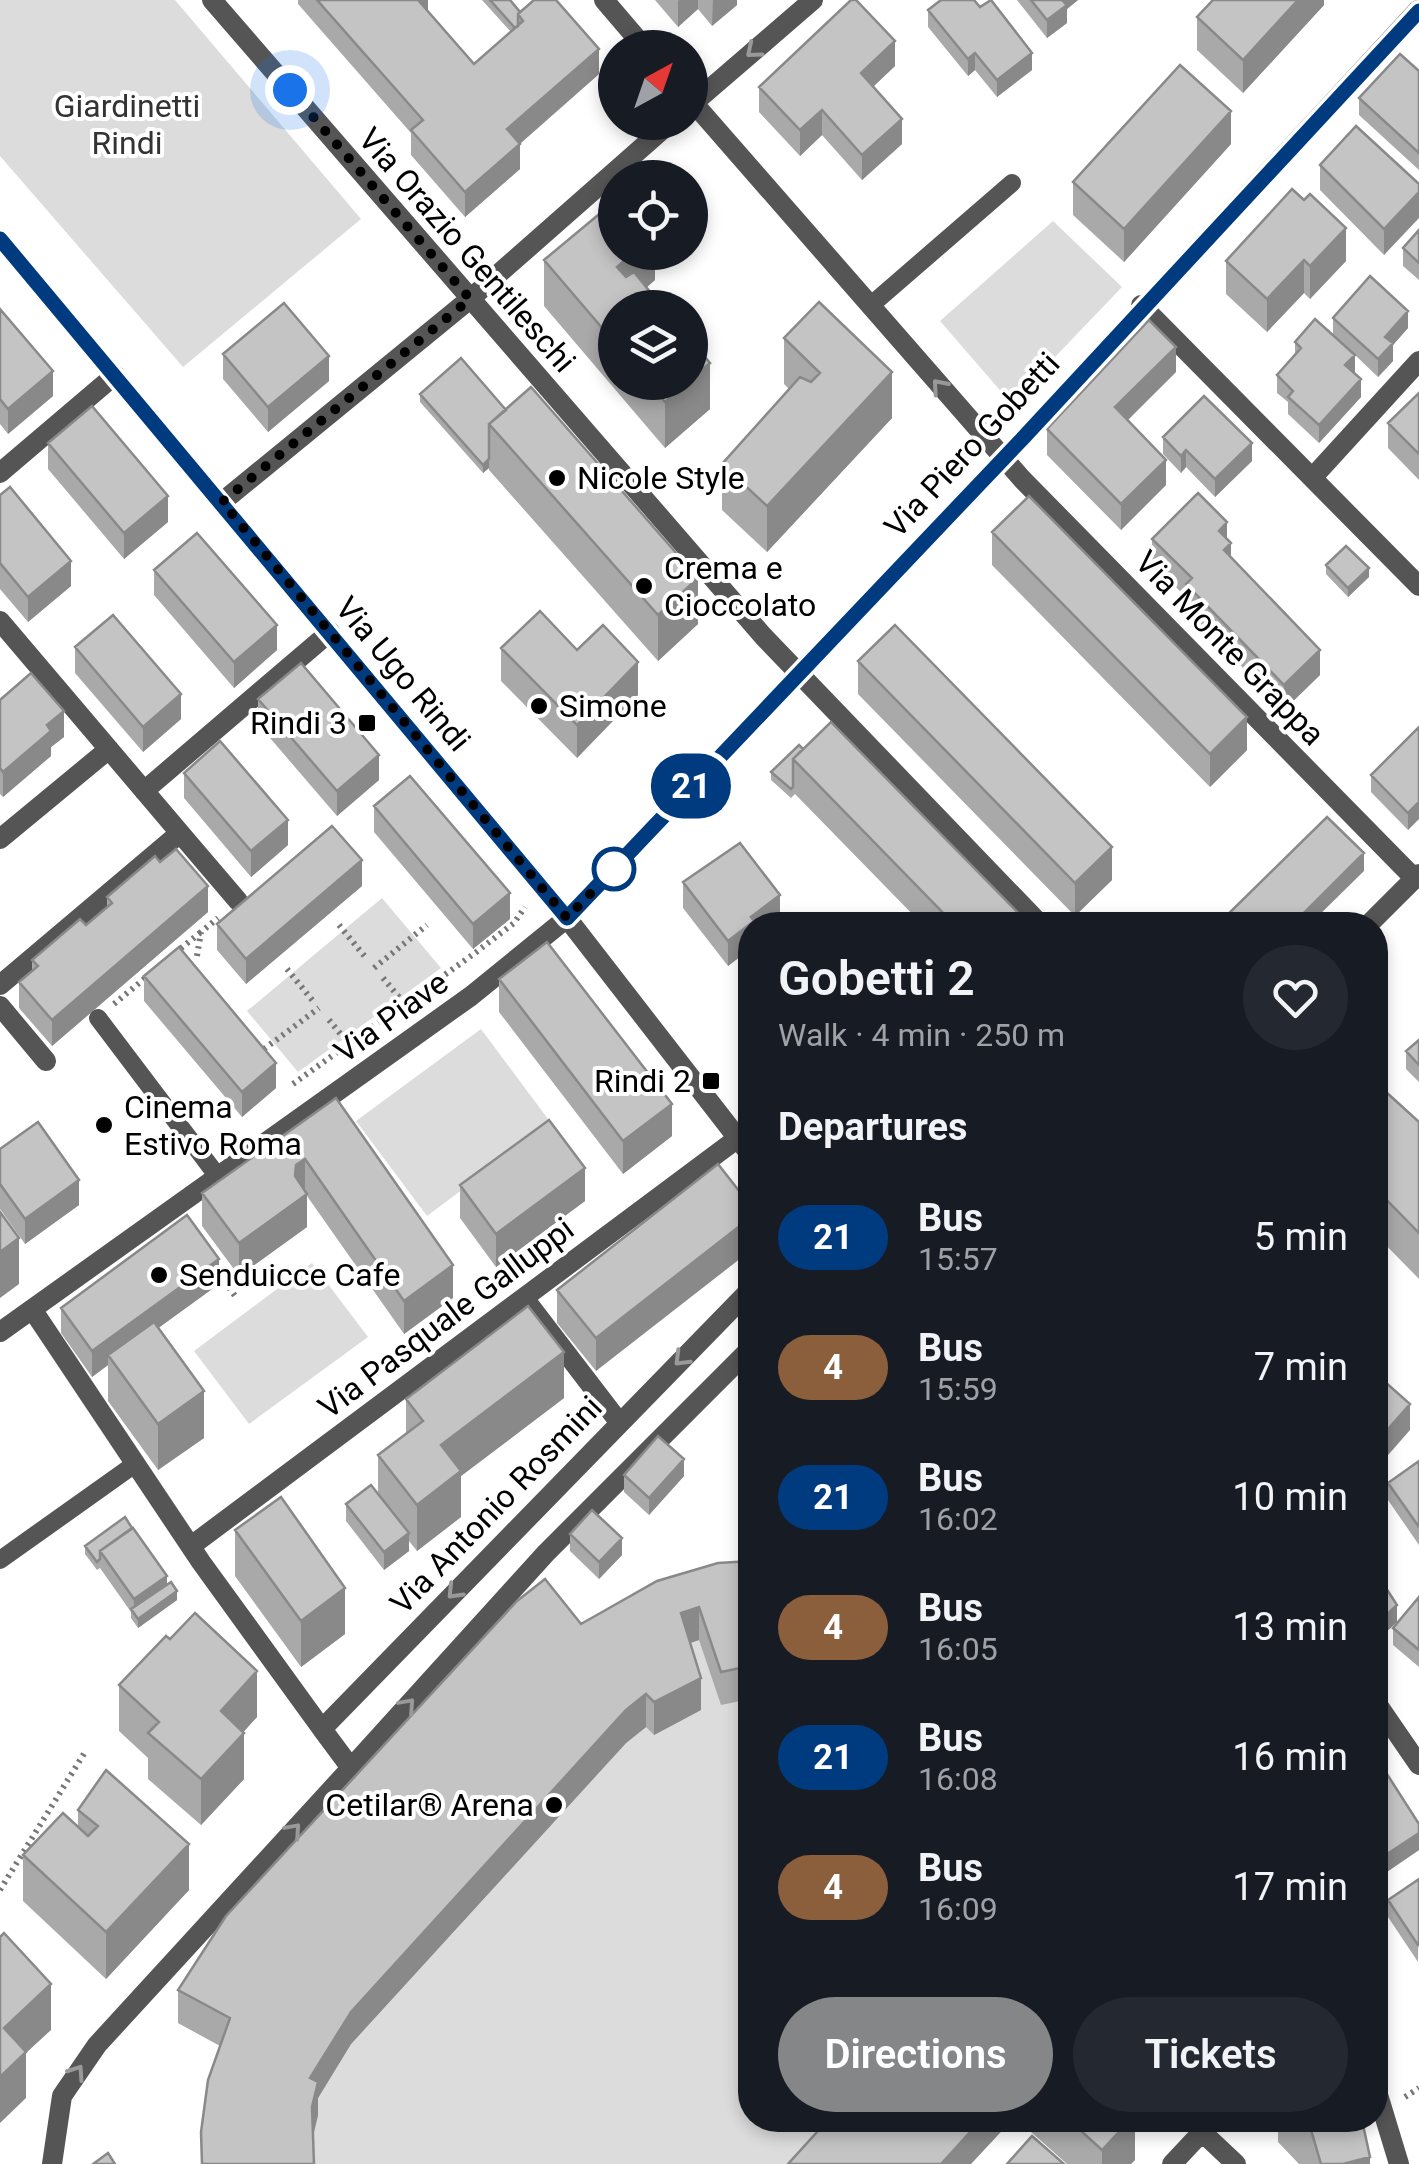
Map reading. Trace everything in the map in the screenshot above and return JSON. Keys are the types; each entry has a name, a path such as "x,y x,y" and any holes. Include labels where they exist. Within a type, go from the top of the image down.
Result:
{"street":[{"name":"Via Orazio Gentileschi","path":"212,0 797,673 1028,912"},
{"path":"604,0 630,30"},
{"path":"708,88 814,0"},
{"path":"1407,0 1419,10"},
{"name":"Via Piero Gobetti","path":"567,918 1004,458 1419,10"},
{"name":"Via Monte Grappa","path":"708,121 1004,458 1417,877"},
{"path":"222,502 470,299 651,140"},
{"name":"Via Ugo Rindi","path":"0,240 567,918 738,1138"},
{"path":"1142,305 1419,586"},
{"path":"1312,477 1419,361"},
{"path":"0,473 115,375"},
{"path":"0,621 238,901"},
{"path":"144,791 330,632"},
{"path":"0,839 109,749"},
{"path":"0,985 180,832"},
{"path":"1381,912 1417,877"},
{"name":"Via Piave","path":"0,1332 471,996 567,918"},
{"path":"0,1006 46,1061"},
{"name":"Via Pasquale Galluppi","path":"191,1546 524,1298 738,1150"},
{"path":"524,1298 619,1422"},
{"name":"Via Antonio Rosmini","path":"322,1729 738,1302"},
{"path":"32,1309 191,1546 351,1768"},
{"path":"52,2164 62,2096 96,2045 546,1552 738,1360"},
{"path":"1388,1719 1419,1765"},
{"path":"1388,2126 1400,2164"},
{"path":"1172,2164 1202,2132 1236,2164"}],"lane":[{"path":"870,306 1012,183"},
{"path":"98,1018 219,1178"},
{"path":"0,1560 135,1464"}],"path":[{"path":"172,956 238,901"},
{"path":"293,1084 514,923 526,903"},
{"path":"339,925 366,958"},
{"path":"374,968 427,925"},
{"path":"197,956 201,932"},
{"path":"98,1018 157,968"},
{"path":"264,1049 316,1004 287,969"},
{"path":"383,978 403,1002"},
{"path":"329,1020 348,1043"},
{"path":"212,1264 235,1296"},
{"path":"0,1890 84,1752"},
{"path":"1404,2097 1419,2088"}],"green space":[{"name":"Giardinetti Rindi","path":"0,0 175,0 361,219 183,367 0,156"},
{"path":"1053,221 1122,287 1011,403 940,321"},
{"path":"382,898 441,968 298,1072 247,1011"},
{"path":"481,1029 551,1123 427,1216 356,1121"},
{"path":"312,1263 368,1337 249,1424 194,1351"},
{"name":"Cetilar® Arena","path":"738,1597 738,2132 1000,2132 971,2164 201,2164 230,2051 178,2023 201,1982 581,1657"}],"building":[{"path":"317,0 418,0 474,64 523,21 518,14 534,0 556,0 598,48 507,129 520,144 465,192 411,130 423,120"},
{"path":"490,0 510,0 520,12 518,26 515,28"},
{"path":"851,0 856,0 895,41 861,73 902,119 862,155 822,110 800,130 759,87"},
{"path":"941,0 974,0 980,7 991,0 1032,53 997,80 975,53 968,59 928,10"},
{"path":"1031,0 1062,0 1067,5 1047,20"},
{"path":"1213,0 1298,0 1243,60 1197,17"},
{"path":"1400,54 1419,71 1419,153 1359,98"},
{"path":"1180,65 1231,111 1124,229 1073,182"},
{"path":"1356,126 1419,184 1419,192 1384,229 1320,165"},
{"path":"1292,189 1304,200 1310,194 1346,228 1310,266 1304,260 1267,299 1226,261"},
{"path":"598,215 598,270 620,270 626,277 634,272 648,290 598,290 598,323 544,260"},
{"path":"1419,230 1419,263 1403,248"},
{"path":"1370,276 1408,311 1385,337 1393,343 1378,359 1333,318"},
{"path":"819,302 892,372 767,506 722,464 800,377 811,382 820,373 784,338"},
{"path":"284,303 329,356 268,407 223,354"},
{"path":"0,309 53,371 8,409 0,399"},
{"path":"1315,319 1355,355 1345,365 1361,379 1319,425 1288,397 1293,391 1277,375 1301,348 1295,342"},
{"path":"1149,320 1176,347 1115,407 1166,460 1121,504 1047,429"},
{"path":"461,358 506,410 489,424 489,459 483,465 420,394"},
{"path":"531,387 698,578 658,615 489,424"},
{"path":"1419,393 1419,454 1388,423"},
{"path":"1204,396 1252,443 1215,479 1186,450 1181,456 1163,437"},
{"path":"92,406 168,496 124,533 48,443"},
{"path":"10,487 71,561 28,597 0,563 0,495"},
{"path":"1198,493 1227,522 1219,531 1231,543 1224,550 1320,650 1284,685 1186,584 1192,578 1152,539"},
{"path":"1029,496 1247,717 1210,754 992,532"},
{"path":"197,533 277,625 234,662 154,570"},
{"path":"1346,546 1369,568 1348,588 1326,565"},
{"path":"540,611 577,650 603,625 638,662 577,725 501,648"},
{"path":"113,615 181,694 143,727 75,647"},
{"path":"895,625 1112,847 1075,883 858,661"},
{"path":"301,663 379,755 337,791 258,699"},
{"path":"31,673 64,711 47,725 51,731 3,772 0,700"},
{"path":"831,722 1017,912 942,912 793,759"},
{"path":"1419,727 1419,802 1408,813 1371,775"},
{"path":"220,741 288,820 251,851 184,773"},
{"path":"799,745 803,749 793,759 791,789 771,772"},
{"path":"410,776 510,893 473,924 374,806"},
{"path":"1327,817 1364,853 1305,912 1230,912"},
{"path":"332,826 362,860 246,959 217,924"},
{"path":"740,843 780,895 758,912 738,912 738,933 728,941 683,882"},
{"path":"176,849 208,886 52,1020 19,982 38,966 32,960 80,919 86,925 112,903 107,897 155,856 160,862"},
{"path":"547,942 672,1104 623,1141 499,979"},
{"path":"179,947 276,1063 242,1092 144,976"},
{"path":"1419,1040 1419,1065 1406,1051"},
{"path":"1388,1094 1419,1122 1419,1233 1388,1201"},
{"path":"336,1098 453,1265 404,1301 305,1159 296,1165 295,1176 307,1194 239,1243 202,1193"},
{"path":"549,1120 585,1168 496,1234 460,1185"},
{"path":"38,1122 79,1180 25,1219 0,1184 0,1149"},
{"path":"718,1164 738,1190 738,1227 596,1338 557,1290"},
{"path":"0,1212 19,1238 0,1252"},
{"path":"187,1215 219,1259 92,1351 61,1308"},
{"path":"528,1306 564,1352 441,1445 461,1471 417,1505 378,1455 423,1421 406,1399"},
{"path":"154,1322 204,1391 158,1424 108,1355"},
{"path":"1388,1385 1410,1404 1388,1429"},
{"path":"658,1436 684,1459 649,1498 624,1475"},
{"path":"1419,1461 1419,1527 1388,1483"},
{"path":"371,1485 409,1533 384,1552 346,1504"},
{"path":"281,1497 345,1588 301,1621 235,1530"},
{"path":"592,1510 622,1538 599,1562 570,1534"},
{"path":"125,1517 132,1528 100,1551 97,1562 85,1546"},
{"path":"133,1528 167,1576 134,1599 100,1551"},
{"path":"738,1562 738,1668 721,1672 699,1607 681,1613 701,1678 654,1702 646,1694 626,1710 351,2012 310,2078 318,2082 312,2107 314,2164 202,2164 201,2132 208,2080 230,2018 178,1990 226,1916 517,1601 545,1579 581,1624 657,1581 718,1563"},
{"path":"171,1582 177,1591 138,1619 131,1609"},
{"path":"1388,1591 1397,1605 1388,1614"},
{"path":"1419,1597 1419,1650 1393,1628"},
{"path":"195,1613 257,1671 221,1711 244,1733 201,1779 148,1733 159,1722 119,1685 166,1636 170,1639"},
{"path":"106,1770 189,1844 106,1932 23,1855 63,1813 88,1836 98,1826 78,1810"},
{"path":"1388,1776 1419,1824 1419,1833 1388,1853"},
{"path":"1419,1879 1419,1944 1418,1945 1388,1900"},
{"path":"4,1933 51,1984 4,2028 26,2052 0,2077 0,1937"},
{"path":"817,2132 970,2132 941,2164 788,2164"},
{"path":"1082,2132 1119,2132 1102,2150"},
{"path":"1312,2132 1365,2132 1370,2157 1343,2164 1321,2164"},
{"path":"1032,2136 1064,2164 1007,2164"},
{"path":"108,2153 115,2164 93,2164"}],"bus line":[{"name":"21","path":"0,239 567,918 1024,437 1142,305 1419,11"}],"place":[{"name":"Nicole Style","path":"557,478"},
{"name":"Crema e Cioccolato","path":"644,586"},
{"name":"Simone","path":"539,706"},
{"name":"Rindi 3","path":"367,723"},
{"name":"Rindi 2","path":"711,1081"},
{"name":"Cinema Estivo Roma","path":"104,1125"},
{"name":"Senduicce Cafe","path":"159,1275"},
{"name":"Cetilar® Arena","path":"554,1805"}],"route":[{"path":"290,90 470,299 222,502 567,918 614,869"}]}
